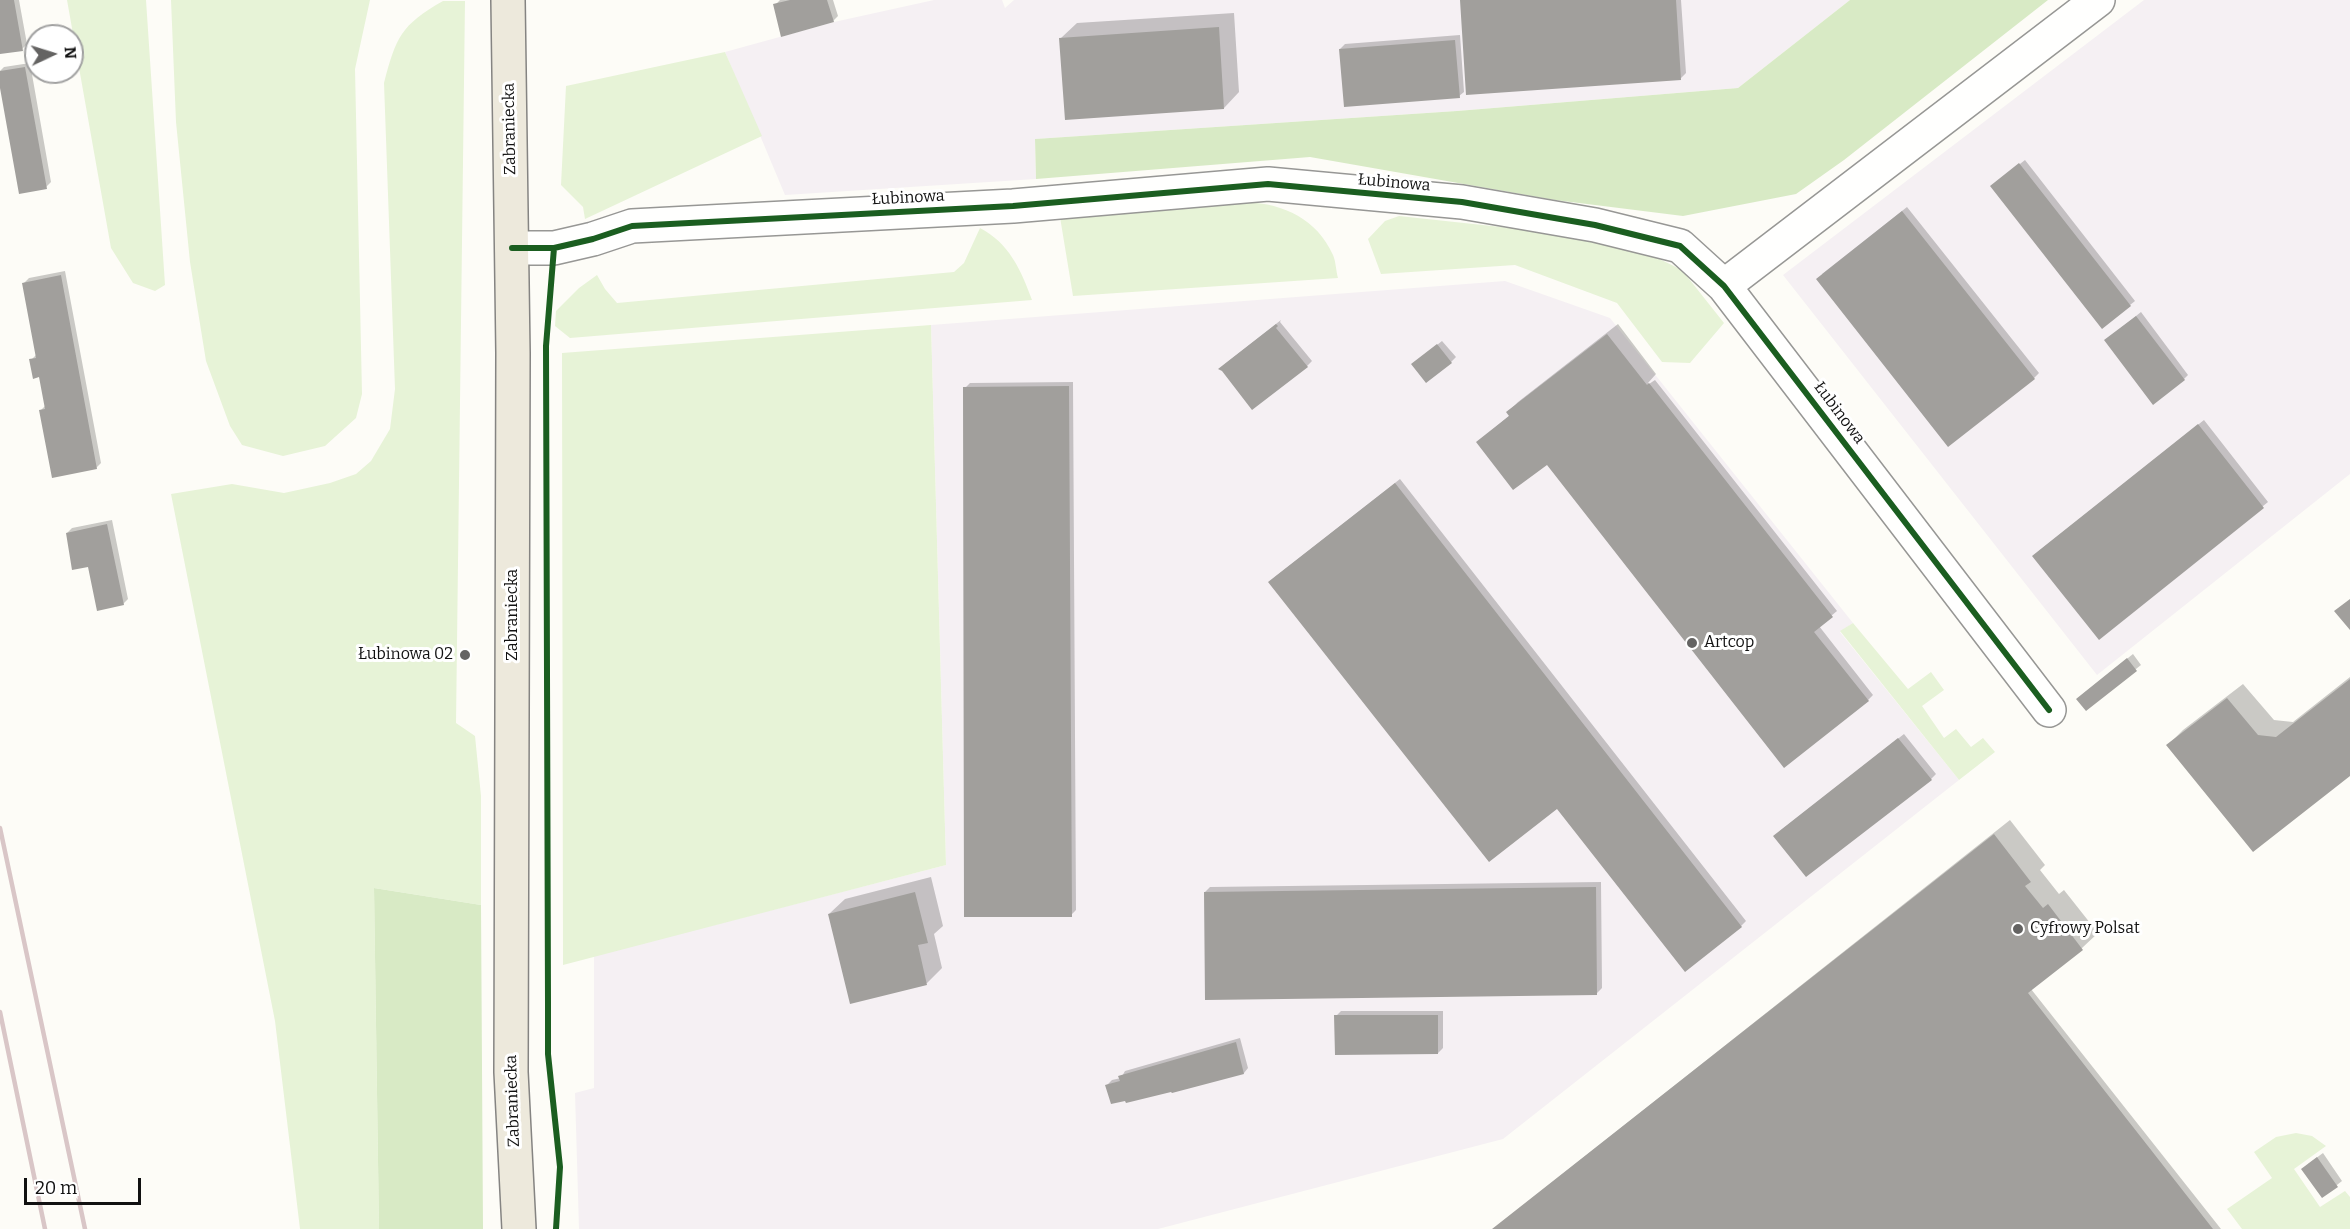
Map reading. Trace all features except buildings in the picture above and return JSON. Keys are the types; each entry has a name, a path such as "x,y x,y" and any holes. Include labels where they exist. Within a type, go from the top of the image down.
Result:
{"main road":[{"name":"Zabraniecka","path":"508,0 512,248 511,1062 519,1229"}],"street":[{"path":"1725,286 2097,0"},
{"name":"Łubinowa","path":"512,248 554,248 593,240 632,226 1013,206 1268,184 1462,202 1595,225 1680,246 1725,286 2049,710"}],"shaded area":[{"path":"934,0 1002,0 1005,8 1014,0 1850,0 1738,88 1457,111 1035,139 1036,179 785,195 725,52 834,22"},
{"path":"2144,0 2350,0 2350,474 2097,675 1783,275"},
{"path":"1505,281 1610,318 1853,623 1840,632 1959,780 1503,1139 1158,1229 579,1229 575,1093 594,1088 594,956 946,865 931,325"}],"green space":[{"path":"67,0 146,0 165,285 155,291 133,283 111,248 82,84 84,84 84,24 71,24"},
{"path":"171,0 370,0 355,69 362,394 356,418 325,446 283,456 242,445 230,426 206,361 190,262 176,122"},
{"path":"1850,0 2048,0 1844,160 1796,194 1683,216 1555,200 1310,157 1036,179 1035,139 1457,111 1738,88"},
{"path":"443,1 465,1 456,723 475,736 481,796 481,905 374,888 379,1229 300,1229 275,1021 171,494 232,484 284,493 330,483 356,474 371,461 390,429 395,389 384,83 392,54 402,34 418,17"},
{"path":"725,52 762,136 585,219 583,207 561,185 566,86"},
{"path":"1261,203 1286,210 1309,223 1326,242 1333,255 1338,278 1073,296 1059,211"},
{"path":"1399,216 1594,237 1643,251 1682,270 1724,323 1690,363 1662,362 1617,303 1515,265 1381,274 1368,239 1385,221"},
{"path":"980,228 999,241 1013,258 1032,300 570,338 555,326 556,311 579,288 597,275 617,303 954,272 964,263"},
{"path":"931,325 946,865 563,965 562,353"},
{"path":"1853,623 1908,689 1931,672 1944,690 1922,706 1944,738 1956,729 1971,747 1983,738 1995,752 1959,780 1840,631"},
{"path":"374,888 481,905 483,1229 379,1229"},
{"path":"2296,1133 2312,1136 2326,1146 2294,1169 2320,1207 2345,1191 2350,1197 2350,1229 2242,1229 2227,1209 2272,1178 2254,1152 2276,1137"}],"railway":[{"path":"0,828 85,1229"},
{"path":"0,1012 45,1229"}],"cycle path":[{"path":"512,248 554,248 593,239 632,226 1013,206 1268,184 1462,202 1595,225 1680,246 1724,286 2049,710"},
{"path":"554,248 546,346 548,1054 560,1167 556,1229"}],"place":[{"name":"Artcop","path":"1692,643"},
{"name":"Łubinowa 02","path":"465,655"},
{"name":"Cyfrowy Polsat","path":"2018,929"}]}
